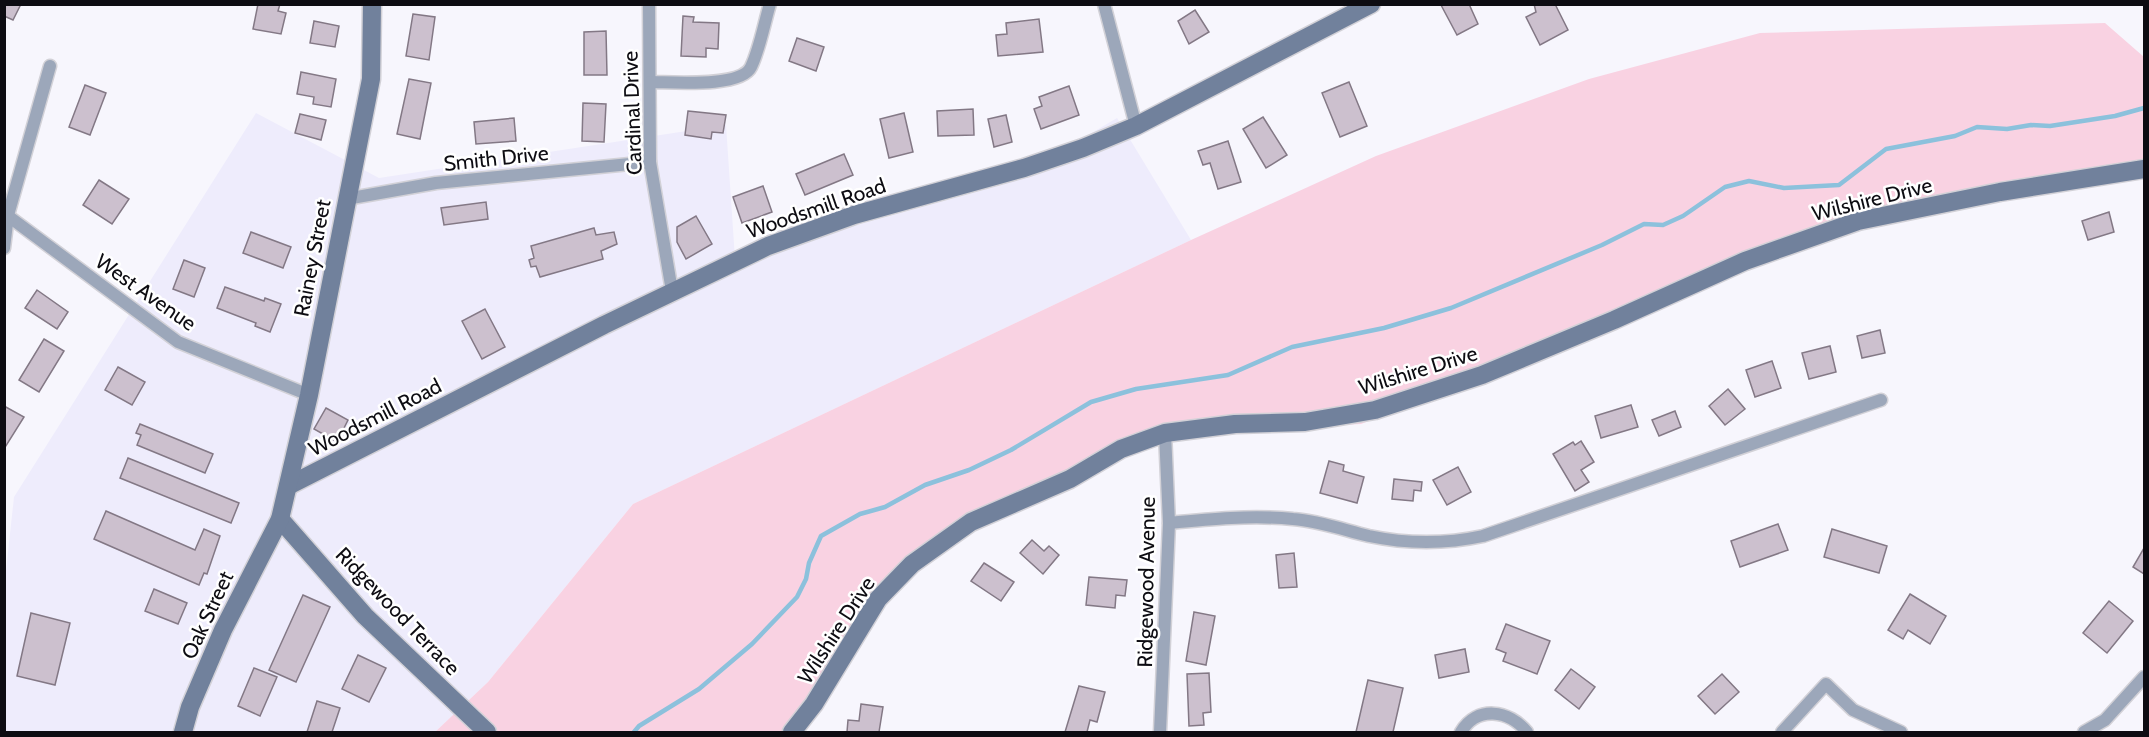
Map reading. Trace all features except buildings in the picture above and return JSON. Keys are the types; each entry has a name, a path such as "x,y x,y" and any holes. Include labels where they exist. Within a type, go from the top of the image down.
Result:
{"street":[{"name":"Rainey Street","path":"279,519 309,395 371,79 372,4"},
{"name":"Cardinal Drive","path":"649,4 650,162 672,291"},
{"path":"650,82 722,81 741,78 751,69 770,4"},
{"path":"1104,4 1136,126"},
{"name":"Woodsmill Road","path":"288,486 672,291 811,229 1024,168 1083,148 1136,126 1371,4"},
{"path":"4,248 6,214 50,66"},
{"name":"Smith Drive","path":"346,200 436,183 650,162"},
{"name":"Wilshire Drive","path":"792,732 814,704 878,599 912,564 971,522 1070,479 1121,449 1165,433 1235,424 1305,422 1375,410 1482,375 1614,320 1745,261 1858,221 2000,192 2145,169"},
{"name":"West Avenue","path":"6,214 178,342 309,395"},
{"path":"1169,523 1217,519 1292,519 1318,522 1371,536 1437,543 1458,542 1483,536 1881,400"},
{"name":"Ridgewood Avenue","path":"1160,732 1169,523 1165,433"},
{"name":"Oak Street","path":"183,732 190,707 223,630 279,519"},
{"name":"Ridgewood Terrace","path":"279,519 366,616 487,732"},
{"path":"2084,732 2105,720 2145,677"},
{"path":"1782,732 1826,684 1853,710 1901,732"},
{"path":"1461,732 1474,718 1497,713 1509,716 1527,732"}],"shaded area":[{"path":"2105,23 2144,57 2144,177 1926,207 1716,273 1423,400 1361,424 1176,433 1062,479 907,564 794,732 435,732 488,682 633,504 1191,240 1376,156 1589,79 1760,33"},
{"path":"256,113 379,178 726,125 735,259 1005,184 1117,118 1191,240 633,504 488,682 435,732 5,732 4,589 14,497"}],"waterway":[{"path":"634,732 639,726 699,689 752,644 797,597 821,536 860,514 885,507 925,485 969,470 1011,450 1091,402 1136,389 1228,375 1292,347 1384,328 1451,308 1602,245 1644,224 1663,225 1683,216 1725,187 1749,181 1784,188 1839,185 1886,149 1955,136 1977,127 2007,129 2031,125 2050,126 2115,116 2144,108"}]}
